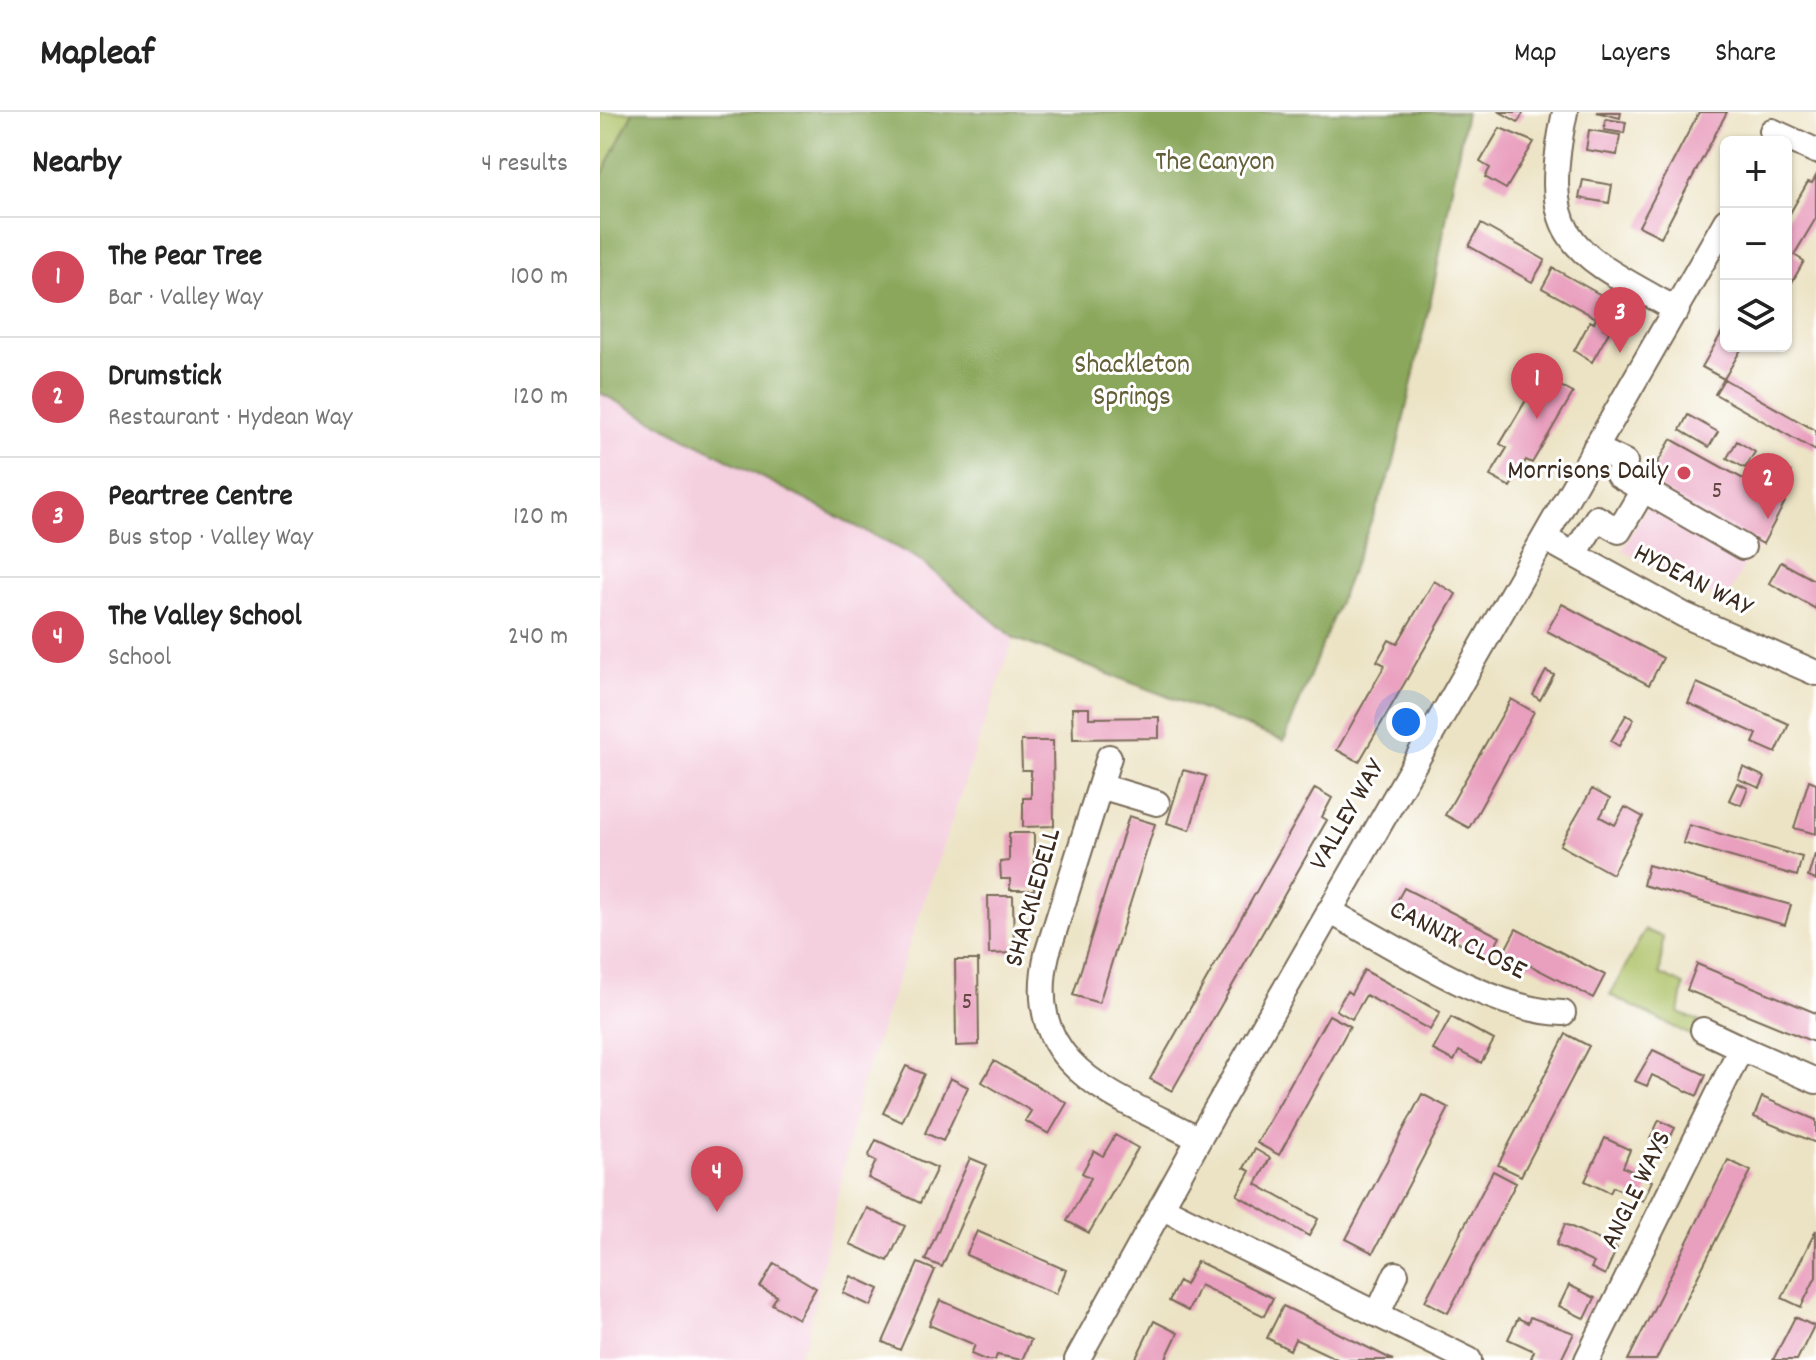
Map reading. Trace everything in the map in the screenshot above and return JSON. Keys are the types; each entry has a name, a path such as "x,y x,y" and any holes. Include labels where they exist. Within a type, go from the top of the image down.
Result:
{"street":[{"path":"1565,112 1555,158 1554,188 1568,234 1591,259 1609,272 1677,310"},
{"path":"1773,128 1816,151"},
{"name":"VALLEY WAY","path":"1077,1360 1199,1139 1720,232"},
{"path":"1595,448 1625,462 1618,475 1743,547"},
{"path":"1574,555 1597,518 1619,531 1643,490"},
{"name":"HYDEAN WAY","path":"1544,538 1684,615 1816,673"},
{"name":"SHACKLEDELL","path":"1109,757 1047,954 1041,981 1043,1016 1049,1033 1071,1065 1120,1097 1199,1139"},
{"path":"1100,786 1157,803"},
{"name":"CANNIX CLOSE","path":"1329,911 1494,997 1534,1012 1563,1013"},
{"path":"1703,1030 1816,1081"},
{"name":"ANGLE WAYS","path":"1587,1360 1741,1048"},
{"path":"1161,1207 1469,1360"},
{"path":"1378,1313 1396,1274"}],"shaded area":[{"path":"600,393 917,558 1014,638 861,1086 807,1338 796,1360 600,1360"},
{"path":"1671,439 1785,502 1763,544 1747,559 1726,603 1622,551 1648,503 1647,482"}],"green space":[{"path":"600,112 633,112 600,179"},
{"name":"Shackleton Springs","path":"633,112 1466,112 1434,285 1393,466 1284,741 1014,638 917,558 600,393 600,179"},
{"path":"1645,930 1663,937 1660,974 1684,985 1679,1013 1699,1021 1692,1036 1610,995"}],"building":[{"path":"1500,112 1524,112 1518,122"},
{"path":"1596,112 1621,112 1620,118"},
{"path":"1699,112 1727,112 1661,237 1639,226"},
{"path":"1606,119 1626,122 1624,133 1604,130"},
{"path":"1500,128 1534,142 1506,189 1485,177 1490,168 1480,162"},
{"path":"1589,130 1620,135 1617,155 1586,150"},
{"path":"1816,176 1816,218 1794,255 1804,261 1792,282 1792,210 1808,182 1812,183"},
{"path":"1583,180 1612,185 1609,203 1579,198"},
{"path":"1481,224 1545,260 1532,282 1469,246"},
{"path":"1553,268 1617,304 1603,328 1609,332 1592,362 1574,351 1590,321 1594,323 1596,318 1542,288"},
{"path":"1720,336 1720,352 1740,352 1724,379 1702,367"},
{"path":"1530,368 1573,393 1532,463 1526,460 1510,487 1490,476 1507,448 1500,444 1535,385 1524,378"},
{"path":"1724,379 1816,431 1816,451 1715,394"},
{"path":"1688,415 1718,432 1709,447 1680,430"},
{"path":"1671,439 1785,502 1763,544 1647,482"},
{"path":"1737,441 1755,452 1745,468 1727,458"},
{"path":"1764,457 1791,472 1781,490 1754,474"},
{"path":"1781,562 1816,581 1816,609 1769,583"},
{"path":"1434,581 1456,594 1359,762 1337,750 1385,665 1377,661 1389,640 1397,644"},
{"path":"1562,604 1663,658 1649,685 1547,631"},
{"path":"1546,671 1554,675 1540,700 1533,695"},
{"path":"1697,683 1789,724 1776,753 1753,743 1757,734 1688,703"},
{"path":"1511,699 1534,712 1469,828 1445,815"},
{"path":"1072,708 1089,708 1089,718 1159,717 1159,738 1073,739"},
{"path":"1626,715 1634,719 1619,746 1611,741"},
{"path":"1021,741 1053,741 1054,826 1023,827 1023,798 1031,798 1031,770 1022,770"},
{"path":"1743,767 1765,777 1760,788 1738,779"},
{"path":"1183,770 1206,776 1190,830 1167,823"},
{"path":"1809,780 1816,783 1816,834 1794,828"},
{"path":"1737,783 1748,788 1741,805 1729,800"},
{"path":"1315,788 1332,798 1322,817 1327,820 1172,1091 1150,1079"},
{"path":"1592,789 1610,799 1600,817 1615,825 1625,807 1643,817 1612,874 1560,845"},
{"path":"1129,816 1155,824 1099,1003 1073,995"},
{"path":"1689,825 1802,857 1797,876 1683,843"},
{"path":"1009,833 1034,833 1034,890 1010,890 1010,879 1001,879 1000,862 1009,861"},
{"path":"1816,854 1816,880 1808,877"},
{"path":"1648,865 1791,905 1785,925 1643,885"},
{"path":"1404,888 1500,937 1489,958 1393,908"},
{"path":"988,896 1013,896 1014,953 989,954"},
{"path":"1516,929 1605,975 1593,998 1504,952"},
{"path":"955,960 978,960 979,1045 956,1046"},
{"path":"1697,964 1816,1013 1816,1043 1687,990"},
{"path":"1364,970 1440,1012 1430,1030 1366,995 1352,1019 1336,1010 1347,991 1351,994"},
{"path":"1329,1015 1350,1026 1279,1155 1257,1143"},
{"path":"1451,1017 1494,1040 1481,1063 1459,1051 1454,1061 1433,1050"},
{"path":"1566,1034 1589,1046 1521,1176 1498,1165"},
{"path":"1653,1050 1706,1075 1697,1096 1652,1075 1647,1086 1635,1081"},
{"path":"994,1061 1067,1103 1049,1134 1025,1121 1031,1111 982,1082"},
{"path":"906,1066 924,1074 902,1122 883,1113"},
{"path":"950,1078 968,1087 943,1141 925,1133"},
{"path":"1422,1094 1449,1108 1373,1253 1346,1239"},
{"path":"1762,1097 1816,1120 1816,1143 1754,1117"},
{"path":"1659,1120 1675,1128 1666,1146 1650,1139"},
{"path":"1115,1135 1138,1148 1089,1233 1067,1221 1091,1178 1082,1173 1094,1151 1103,1156"},
{"path":"1605,1138 1630,1150 1623,1167 1652,1181 1643,1201 1613,1187 1610,1193 1585,1181"},
{"path":"876,1140 937,1168 920,1203 868,1178 876,1161 868,1157"},
{"path":"1255,1149 1270,1158 1256,1184 1318,1219 1309,1236 1237,1195 1250,1171 1244,1168"},
{"path":"970,1158 987,1165 942,1267 925,1260"},
{"path":"1728,1160 1751,1171 1656,1360 1628,1360"},
{"path":"1493,1171 1516,1183 1448,1313 1425,1301"},
{"path":"867,1208 905,1226 888,1261 850,1244"},
{"path":"1565,1224 1617,1248 1605,1275 1591,1268 1594,1263 1556,1245"},
{"path":"1816,1230 1816,1277 1801,1307 1782,1298"},
{"path":"977,1231 1066,1270 1056,1294 966,1255"},
{"path":"1197,1261 1273,1298 1264,1316 1200,1285 1188,1311 1169,1301 1179,1281 1185,1285"},
{"path":"774,1263 816,1288 798,1319 772,1304 777,1296 760,1287"},
{"path":"918,1263 935,1270 900,1350 883,1342"},
{"path":"851,1276 879,1289 871,1306 843,1293"},
{"path":"1569,1285 1595,1298 1585,1319 1559,1306"},
{"path":"940,1300 1031,1340 1022,1360 997,1355 995,1360 985,1360 971,1354 975,1345 929,1325"},
{"path":"1283,1306 1393,1360 1339,1360 1295,1339 1290,1350 1267,1338"},
{"path":"1530,1317 1574,1333 1561,1360 1536,1360 1531,1358 1534,1351 1508,1339 1518,1318 1528,1323"},
{"path":"1795,1317 1814,1326 1797,1360 1773,1360"},
{"path":"1154,1321 1178,1333 1165,1360 1135,1360"}],"place":[{"name":"Peartree Centre","path":"1620,353"},
{"name":"The Pear Tree","path":"1537,419"},
{"name":"Morrisons Daily","path":"1684,473"},
{"name":"Drumstick","path":"1768,519"},
{"name":"The Valley School","path":"717,1212"}],"park label":[{"name":"The Canyon","path":"1215,164"}]}
